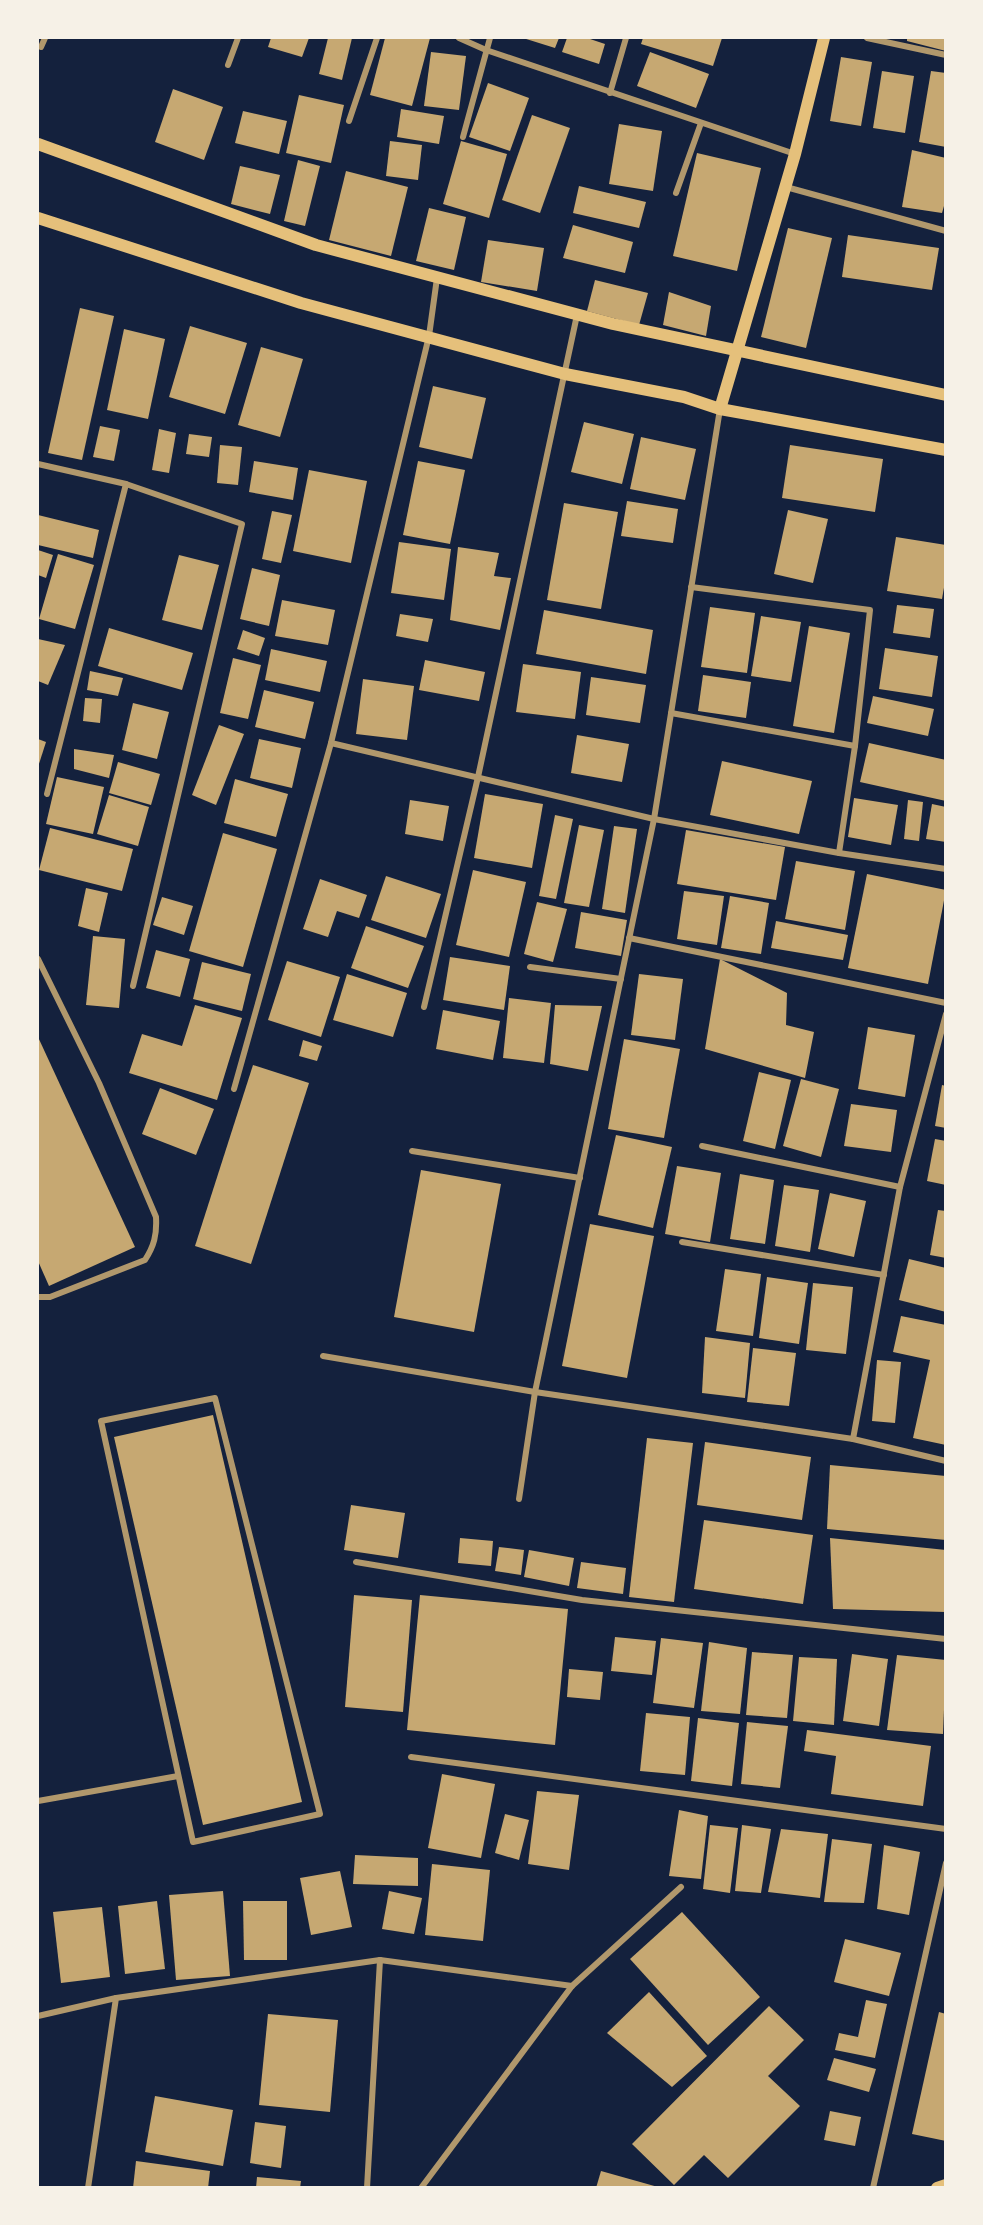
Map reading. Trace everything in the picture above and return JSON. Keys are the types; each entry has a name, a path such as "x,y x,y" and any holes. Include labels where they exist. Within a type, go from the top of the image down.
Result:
{"main road":[{"path":"720,409 786,187 824,38"},
{"path":"38,144 316,245 577,314 737,352 945,395"},
{"path":"38,218 302,303 565,374 684,397 720,409 945,450"},
{"path":"937,2187 945,2185"}],"street":[{"path":"41,46 45,38"},
{"path":"228,65 238,38"},
{"path":"349,121 377,38"},
{"path":"459,38 486,50 610,93 795,154"},
{"path":"463,137 490,38"},
{"path":"610,93 626,38"},
{"path":"867,38 945,55"},
{"path":"676,193 700,123"},
{"path":"786,187 945,231"},
{"path":"234,1089 331,743 429,336 437,277"},
{"path":"424,1007 478,777 577,314"},
{"path":"519,1499 535,1392 654,819 720,409"},
{"path":"38,464 126,484 242,524 133,986"},
{"path":"47,794 126,484"},
{"path":"691,587 870,610 855,746 839,853"},
{"path":"671,713 855,746"},
{"path":"331,743 654,819 839,853 945,869"},
{"path":"629,938 945,1003"},
{"path":"38,959 99,1083 156,1217 157,1233 153,1247 145,1260 50,1297 38,1298"},
{"path":"530,967 621,979"},
{"path":"853,1439 900,1187 945,1014"},
{"path":"702,1146 900,1187"},
{"path":"412,1151 580,1178"},
{"path":"682,1242 884,1275"},
{"path":"323,1356 535,1392 853,1439 945,1461"},
{"path":"214,1398 320,1814 193,1842 178,1776 101,1421 214,1398"},
{"path":"356,1562 582,1600 945,1639"},
{"path":"411,1757 945,1830"},
{"path":"38,1801 178,1776"},
{"path":"873,2187 945,1863"},
{"path":"421,2187 572,1986 681,1887"},
{"path":"38,2016 116,1998 380,1960 572,1986"},
{"path":"367,2187 380,1960"},
{"path":"88,2187 116,1998"}],"building":[{"path":"271,38 309,38 302,57 268,47"},
{"path":"328,38 352,38 342,80 319,74"},
{"path":"385,38 430,38 412,106 370,95"},
{"path":"523,38 559,38 555,48"},
{"path":"567,38 587,38 605,44 599,64 562,52"},
{"path":"643,38 722,38 713,66 641,44"},
{"path":"907,38 946,38 946,51 907,41"},
{"path":"431,52 466,56 459,110 424,106"},
{"path":"650,52 709,74 696,108 637,86"},
{"path":"841,57 872,62 861,126 830,121"},
{"path":"882,71 914,76 905,133 873,128"},
{"path":"931,71 946,73 946,147 919,142"},
{"path":"488,83 529,98 510,151 469,137"},
{"path":"173,89 223,107 204,160 155,142"},
{"path":"299,95 344,105 331,163 286,153"},
{"path":"401,109 444,116 439,144 397,137"},
{"path":"243,111 287,121 279,154 235,143"},
{"path":"532,115 570,128 540,213 502,200"},
{"path":"619,124 662,131 653,191 609,184"},
{"path":"390,141 422,145 418,180 386,176"},
{"path":"461,141 507,154 489,218 443,204"},
{"path":"912,150 946,158 946,199 942,213 902,207"},
{"path":"697,153 761,168 737,271 673,256"},
{"path":"298,160 320,166 305,226 284,221"},
{"path":"240,166 280,175 270,214 231,204"},
{"path":"346,171 408,187 391,256 329,240"},
{"path":"579,186 646,202 639,228 573,213"},
{"path":"429,208 466,217 454,270 416,261"},
{"path":"573,225 633,242 625,273 563,258"},
{"path":"788,228 832,238 806,348 761,337"},
{"path":"848,235 939,248 932,290 842,277"},
{"path":"488,240 544,248 537,291 481,282"},
{"path":"595,280 648,293 639,325 587,311"},
{"path":"669,292 711,306 706,336 663,325"},
{"path":"80,308 114,316 82,460 48,453"},
{"path":"190,326 247,343 225,414 169,397"},
{"path":"124,329 165,339 148,419 107,410"},
{"path":"261,347 303,359 280,437 238,425"},
{"path":"433,386 486,398 472,459 419,447"},
{"path":"584,422 634,434 622,484 571,472"},
{"path":"100,426 120,430 114,461 93,457"},
{"path":"159,429 176,433 169,473 152,470"},
{"path":"189,434 212,437 209,457 186,454"},
{"path":"641,437 696,449 685,500 630,489"},
{"path":"220,445 242,447 238,485 217,483"},
{"path":"790,445 883,459 875,512 782,498"},
{"path":"254,461 298,468 293,500 249,492"},
{"path":"418,461 465,470 450,544 403,535"},
{"path":"309,470 367,481 351,563 293,551"},
{"path":"627,501 678,509 673,543 621,536"},
{"path":"564,503 618,512 601,609 547,600"},
{"path":"788,510 828,519 813,583 774,574"},
{"path":"272,511 292,515 281,563 262,559"},
{"path":"38,515 99,530 93,558 38,545"},
{"path":"896,537 946,545 946,576 942,599 887,591"},
{"path":"399,542 451,549 444,600 391,593"},
{"path":"458,547 499,553 494,576 511,578 500,630 450,620"},
{"path":"38,550 53,555 46,578 38,575"},
{"path":"58,554 94,565 75,629 39,619"},
{"path":"179,555 219,565 202,630 162,620"},
{"path":"252,568 280,575 269,626 240,619"},
{"path":"282,600 335,610 328,645 275,636"},
{"path":"897,605 934,609 930,638 893,633"},
{"path":"710,607 755,613 747,673 701,667"},
{"path":"544,610 653,630 646,674 536,654"},
{"path":"400,614 433,619 428,642 396,636"},
{"path":"761,616 801,622 791,682 751,676"},
{"path":"809,626 850,633 834,733 793,726"},
{"path":"109,628 193,653 182,690 98,666"},
{"path":"243,630 265,638 259,656 237,649"},
{"path":"38,639 65,645 48,685 38,681"},
{"path":"885,648 938,656 932,697 879,689"},
{"path":"271,649 327,661 320,692 265,680"},
{"path":"233,658 261,665 248,719 220,713"},
{"path":"425,660 485,672 479,701 419,690"},
{"path":"523,664 581,672 575,719 516,712"},
{"path":"90,671 123,678 118,696 87,690"},
{"path":"703,675 751,682 746,718 698,711"},
{"path":"591,677 646,685 640,723 586,715"},
{"path":"363,679 414,686 407,740 356,734"},
{"path":"264,690 314,702 305,739 255,727"},
{"path":"873,696 934,709 928,736 867,723"},
{"path":"85,698 102,699 100,723 83,721"},
{"path":"133,703 169,712 157,759 122,750"},
{"path":"219,725 244,734 216,805 192,795"},
{"path":"577,735 629,744 622,782 571,773"},
{"path":"38,739 46,742 38,767"},
{"path":"259,739 301,748 292,788 250,778"},
{"path":"869,743 946,760 946,801 860,782"},
{"path":"74,749 114,755 109,778 74,769"},
{"path":"722,761 812,781 799,834 710,815"},
{"path":"118,762 160,774 151,805 109,793"},
{"path":"57,777 104,787 93,834 46,824"},
{"path":"235,779 288,794 276,837 224,823"},
{"path":"485,794 543,804 532,868 474,858"},
{"path":"109,795 149,807 138,846 97,834"},
{"path":"854,798 898,805 891,845 848,837"},
{"path":"410,800 449,806 443,841 405,834"},
{"path":"908,800 923,802 919,841 904,839"},
{"path":"932,804 946,807 946,842 926,839"},
{"path":"555,815 573,819 556,899 539,896"},
{"path":"579,825 604,830 589,907 564,903"},
{"path":"614,826 637,829 625,913 602,909"},
{"path":"50,828 133,849 122,891 39,870"},
{"path":"686,830 785,847 776,900 677,884"},
{"path":"223,833 277,849 243,967 189,951"},
{"path":"796,861 855,871 845,930 785,919"},
{"path":"473,870 526,882 509,957 456,945"},
{"path":"867,874 946,890 928,984 848,968"},
{"path":"386,876 441,894 426,938 371,920"},
{"path":"320,879 367,895 359,918 337,911 328,937 303,929"},
{"path":"86,888 108,893 99,932 78,926"},
{"path":"684,891 724,896 717,945 677,939"},
{"path":"730,896 769,903 761,954 721,948"},
{"path":"162,897 193,906 184,935 153,925"},
{"path":"537,902 567,909 553,962 524,954"},
{"path":"581,912 627,920 621,956 575,948"},
{"path":"776,921 848,935 843,960 771,948"},
{"path":"366,926 424,946 408,988 351,968"},
{"path":"93,936 125,939 119,1008 86,1005"},
{"path":"156,950 190,959 180,997 146,988"},
{"path":"450,957 510,966 504,1010 443,1000"},
{"path":"720,959 787,993 786,1025 814,1032 805,1078 705,1049"},
{"path":"287,961 340,977 321,1037 268,1020"},
{"path":"202,962 251,974 242,1011 193,999"},
{"path":"347,974 407,993 393,1037 333,1020"},
{"path":"639,974 683,979 675,1040 631,1035"},
{"path":"509,998 551,1003 544,1063 503,1058"},
{"path":"195,1005 242,1018 217,1100 129,1073 142,1034 182,1046"},
{"path":"555,1005 602,1006 588,1071 550,1064"},
{"path":"443,1010 500,1021 493,1060 436,1049"},
{"path":"868,1027 915,1035 905,1097 858,1089"},
{"path":"38,1037 135,1247 49,1286 38,1261"},
{"path":"624,1039 680,1049 664,1138 608,1129"},
{"path":"303,1040 322,1046 317,1061 299,1056"},
{"path":"253,1065 309,1083 251,1264 195,1246"},
{"path":"759,1072 791,1080 775,1149 743,1141"},
{"path":"801,1079 839,1089 821,1157 783,1146"},
{"path":"942,1085 946,1086 946,1128 935,1126"},
{"path":"160,1088 214,1109 196,1155 142,1134"},
{"path":"851,1104 897,1110 891,1152 844,1146"},
{"path":"616,1135 672,1147 653,1228 598,1215"},
{"path":"935,1139 946,1141 946,1185 927,1181"},
{"path":"677,1166 721,1173 710,1242 665,1234"},
{"path":"421,1170 501,1184 474,1332 394,1317"},
{"path":"740,1174 774,1180 765,1244 730,1239"},
{"path":"784,1185 819,1190 810,1252 775,1246"},
{"path":"830,1193 866,1201 854,1257 818,1249"},
{"path":"938,1210 946,1211 946,1258 930,1255"},
{"path":"590,1224 654,1236 627,1378 562,1366"},
{"path":"909,1259 946,1268 946,1312 899,1300"},
{"path":"725,1269 761,1274 753,1336 716,1331"},
{"path":"767,1277 808,1283 799,1344 759,1338"},
{"path":"813,1283 853,1287 846,1354 806,1350"},
{"path":"901,1316 946,1325 946,1445 913,1438 930,1360 893,1352"},
{"path":"705,1337 750,1343 745,1398 702,1393"},
{"path":"753,1348 796,1353 789,1406 747,1402"},
{"path":"877,1360 901,1362 895,1423 872,1421"},
{"path":"213,1415 302,1802 203,1825 114,1437"},
{"path":"647,1438 693,1443 674,1602 629,1597"},
{"path":"705,1442 811,1457 802,1520 697,1505"},
{"path":"830,1465 946,1476 946,1540 827,1529"},
{"path":"351,1505 405,1513 398,1558 344,1550"},
{"path":"704,1520 813,1535 803,1604 694,1589"},
{"path":"460,1538 493,1541 491,1566 458,1563"},
{"path":"830,1538 946,1550 946,1612 833,1609"},
{"path":"499,1547 524,1550 521,1575 495,1571"},
{"path":"529,1550 574,1558 569,1586 524,1577"},
{"path":"581,1562 626,1568 623,1594 577,1588"},
{"path":"354,1595 412,1600 403,1712 345,1707"},
{"path":"420,1595 568,1609 555,1745 407,1730"},
{"path":"615,1637 656,1641 652,1675 611,1671"},
{"path":"661,1638 703,1643 694,1708 653,1703"},
{"path":"709,1642 747,1648 740,1714 701,1711"},
{"path":"752,1652 793,1655 787,1718 746,1715"},
{"path":"852,1654 888,1659 879,1726 843,1721"},
{"path":"897,1655 946,1660 943,1734 887,1730"},
{"path":"799,1657 837,1659 834,1725 793,1721"},
{"path":"569,1669 603,1672 600,1700 567,1697"},
{"path":"646,1713 690,1717 685,1775 640,1771"},
{"path":"698,1718 739,1723 732,1786 691,1781"},
{"path":"747,1722 788,1726 780,1788 741,1784"},
{"path":"807,1730 931,1746 923,1806 831,1794 836,1756 804,1751"},
{"path":"442,1774 495,1784 481,1858 428,1848"},
{"path":"537,1791 579,1795 569,1870 528,1864"},
{"path":"679,1810 708,1816 701,1879 669,1876"},
{"path":"505,1814 529,1820 519,1860 495,1853"},
{"path":"710,1825 738,1828 730,1893 703,1889"},
{"path":"742,1825 771,1829 761,1893 735,1891"},
{"path":"781,1829 828,1834 820,1898 768,1892"},
{"path":"832,1839 872,1844 864,1903 824,1902"},
{"path":"884,1845 920,1852 909,1915 877,1909"},
{"path":"355,1855 418,1858 418,1886 353,1884"},
{"path":"432,1864 490,1870 483,1941 425,1935"},
{"path":"340,1871 352,1927 311,1935 300,1878"},
{"path":"223,1891 230,1976 176,1980 169,1895"},
{"path":"389,1891 422,1898 414,1934 382,1929"},
{"path":"157,1901 165,1969 125,1974 118,1906"},
{"path":"243,1901 287,1901 287,1960 244,1960"},
{"path":"102,1907 110,1977 61,1983 53,1912"},
{"path":"682,1912 760,1997 708,2045 630,1959"},
{"path":"845,1939 901,1953 889,1996 834,1982"},
{"path":"649,1992 707,2056 672,2087 607,2033"},
{"path":"866,2000 887,2004 875,2058 835,2050 839,2033 858,2037"},
{"path":"769,2006 804,2040 768,2076 800,2106 728,2178 704,2155 674,2185 632,2144"},
{"path":"939,2012 946,2014 946,2141 912,2134"},
{"path":"268,2014 338,2020 330,2112 259,2105"},
{"path":"834,2058 876,2069 869,2092 827,2080"},
{"path":"155,2096 233,2110 223,2166 145,2152"},
{"path":"830,2111 861,2117 855,2146 824,2140"},
{"path":"255,2122 286,2126 281,2168 250,2163"},
{"path":"136,2161 210,2171 208,2188 133,2188"},
{"path":"601,2171 658,2187 658,2188 596,2188"},
{"path":"257,2177 301,2181 300,2188 256,2188"}]}
